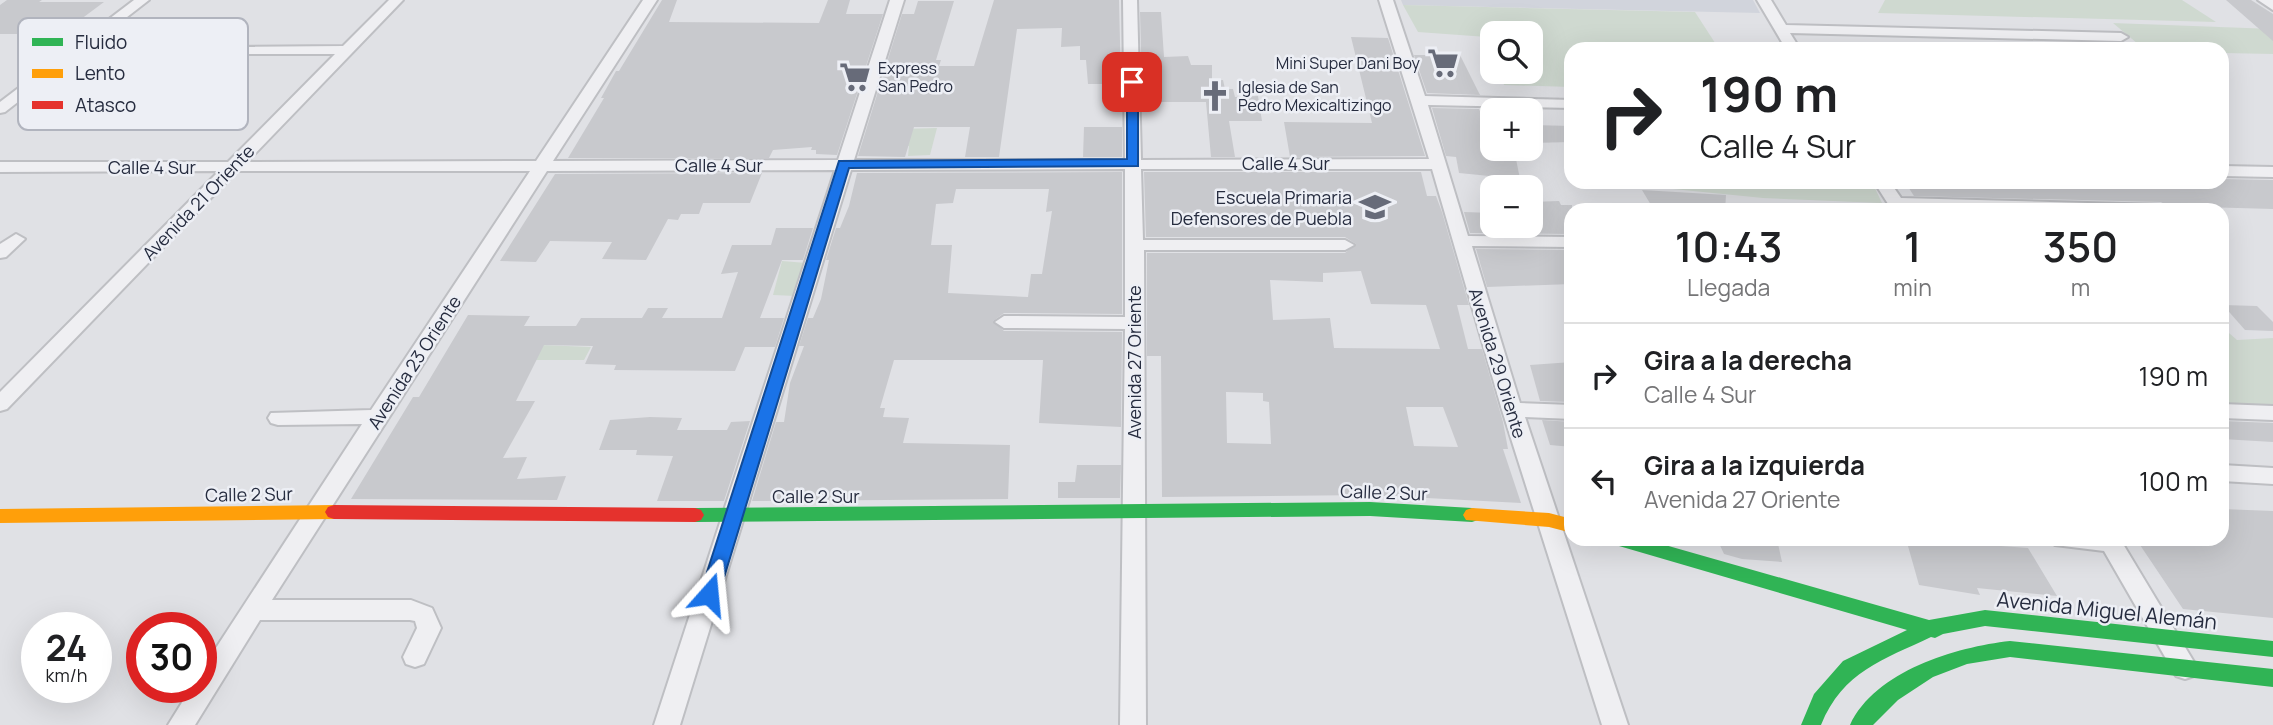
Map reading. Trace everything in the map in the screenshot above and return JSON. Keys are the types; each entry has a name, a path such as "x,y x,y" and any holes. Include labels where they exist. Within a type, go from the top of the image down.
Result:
{"main road":[{"name":"Calle 2 Sur","path":"0,516 315,512 735,516 1370,509 1549,520 1564,524"},
{"path":"1642,546 1930,628 1977,652"},
{"name":"Avenida Miguel Alemán","path":"1811,725 1821,700 1850,667 1930,628 1985,618 2273,649"},
{"path":"1860,725 1888,693 1937,666 1977,652 2010,649 2273,678"}],"street":[{"path":"118,18 142,0"},
{"name":"Avenida 21 Oriente","path":"0,404 396,0"},
{"name":"Avenida 23 Oriente","path":"181,725 315,512 650,0"},
{"path":"667,725 897,0"},
{"name":"Avenida 27 Oriente","path":"1130,0 1135,245 1133,725"},
{"name":"Avenida 29 Oriente","path":"1385,0 1439,164 1512,410 1615,725"},
{"path":"1764,0 1789,42"},
{"path":"2265,0 2273,6"},
{"path":"1781,29 2121,37"},
{"path":"248,50 345,50"},
{"path":"0,108 18,94"},
{"path":"1419,100 1564,104"},
{"name":"Calle 4 Sur","path":"0,167 1439,164"},
{"path":"2229,171 2273,172"},
{"path":"0,253 16,239"},
{"path":"1461,241 1564,242"},
{"path":"1135,245 1345,246"},
{"path":"1004,323 1135,323"},
{"path":"1512,410 1564,412"},
{"path":"2229,411 2273,413"},
{"path":"278,418 378,418"},
{"path":"2229,473 2273,476"},
{"path":"2113,546 2185,668"},
{"path":"255,610 411,610 424,614 429,628 415,657"}],"shaded area":[{"path":"1401,0 1753,0 1760,13 1403,5"},
{"path":"1885,0 2182,0 2216,22 1878,13"},
{"path":"1403,5 1695,12 1714,42 1564,42 1564,87 1504,85 1543,84 1543,21 1480,21 1480,36 1418,32"},
{"path":"2113,23 2273,29 2273,54 2229,53 2229,42 2136,42"},
{"path":"937,128 930,155 908,156 909,146 900,146 903,129"},
{"path":"1673,189 1875,189 1882,203 1763,198"},
{"path":"782,261 806,263 796,296 773,295"},
{"path":"2229,333 2237,340 2273,338 2273,410 2229,406"},
{"path":"541,345 591,347 584,360 533,360"}],"building":[{"path":"7,0 104,2 82,18 18,18 18,34 0,34 0,5"},
{"path":"662,0 677,0 669,22 819,23 828,0 850,0 846,14 883,14 837,155 816,154 816,150 811,150 812,147 773,150 769,158 568,158 604,98 601,98 616,71 619,71"},
{"path":"994,0 1119,0 1121,84 1088,84 1086,60 1080,60 1080,46 1061,47 1062,28 1017,29 999,157 965,157 970,127 914,127 905,157 858,156 902,14 914,14 918,1 954,1 936,60 941,60 939,66 974,66"},
{"path":"2226,0 2251,0 2273,14 2273,41"},
{"path":"1140,12 1161,12 1164,57 1188,56 1191,65 1212,65 1212,81 1223,80 1225,89 1233,89 1235,97 1258,96 1262,121 1229,121 1235,157 1211,157 1206,102 1150,102 1151,84 1142,84"},
{"path":"1351,37 1388,38 1425,156 1290,157 1284,122 1372,123"},
{"path":"1414,55 1460,55 1480,95 1427,93"},
{"path":"1432,108 1479,109 1480,161 1516,161 1519,175 1459,173 1456,157 1446,156"},
{"path":"1543,125 1564,126 1564,142 1543,143"},
{"path":"1084,127 1122,127 1122,157 1083,157"},
{"path":"1122,172 1122,314 1004,313 993,321 1004,331 1122,332 1121,427 1039,423 1043,360 894,360 880,408 885,408 883,417 909,418 903,443 1010,445 1008,499 752,501 776,422 784,422 790,383 804,346 799,346 808,318 813,318 821,299 829,260 826,260 836,228 840,228 849,206 857,173","holes":["956,189 1049,189 1046,212 1052,211 1042,274 1031,274 1028,297 948,293 952,245 931,245 936,204 953,203"]},
{"path":"1144,172 1421,172 1427,196 1436,196 1442,212 1469,305 1457,305 1468,349 1482,349 1503,422 1508,449 1503,449 1521,503 1370,495 1162,497 1161,356 1147,356 1147,253 1345,253 1356,244 1345,237 1146,237","holes":["1361,271 1371,304 1426,305 1440,349 1334,348 1330,318 1273,320 1270,280 1323,282 1323,273","1226,392 1263,393 1263,401 1269,402 1271,444 1227,443","1406,407 1443,407 1458,447 1414,446"]},
{"path":"762,173 750,203 703,203 699,214 681,214 678,220 668,219 646,260 602,259 612,242 550,241 536,262 500,261 555,174"},
{"path":"2229,179 2273,180 2273,209 2229,208 2229,203 1914,196 1910,189 2229,189"},
{"path":"1642,190 1726,195 1725,203 1650,203"},
{"path":"1559,201 1564,205 1564,234 1543,234 1543,202"},
{"path":"1464,212 1480,213 1480,233 1470,233"},
{"path":"776,228 813,228 803,260 782,260 760,318 784,318 775,347 745,347 735,371 614,370 616,365 585,364 593,346 544,345 516,401 535,401 503,458 527,457 517,479 566,476 557,500 351,499 413,397 419,397 468,315 530,316 524,326 576,326 581,318 642,318 648,308 668,308 662,318 722,318 738,272 721,274 732,245 771,245"},
{"path":"1476,249 1564,250 1564,284 1487,287"},
{"path":"2229,305 2257,306 2273,322 2273,331 2245,330 2229,312"},
{"path":"1564,363 1564,402 1540,401 1530,365"},
{"path":"682,418 677,430 727,430 731,422 750,421 724,501 657,501 673,456 636,455 637,450 599,450 610,420"},
{"path":"1542,420 1564,421 1564,446 1550,445"},
{"path":"2229,421 2273,423 2273,442 2229,439"},
{"path":"1077,465 1121,465 1120,498 1058,498 1058,482 1075,482"},
{"path":"2229,509 2273,511 2273,618 2183,609 2141,546 2229,546"},
{"path":"1720,546 1779,546 1782,562 1742,559 1724,554"},
{"path":"1908,546 2028,548 2057,596 1977,588 1980,595 1919,585"}],"traffic: fast":[{"path":"695,515 1370,509 1472,515"},
{"path":"1643,546 1935,630"},
{"path":"1811,725 1821,700 1850,667 1930,628 1985,618 2273,649"},
{"path":"1860,725 1890,693 1926,670 1988,651 2010,649 2273,678"}],"traffic: slow":[{"path":"0,516 334,512"},
{"path":"1472,515 1549,520 1564,524"}],"traffic: jam":[{"path":"334,512 695,515"}],"place":[{"name":"Mini Super Dani Boy","path":"1443,63"},
{"name":"Express San Pedro","path":"855,77"},
{"name":"Iglesia de San Pedro Mexicaltizingo","path":"1215,96"},
{"name":"Escuela Primaria Defensores de Puebla","path":"1375,207"}],"route":[{"path":"709,594 843,164 1133,163 1132,82"}]}
